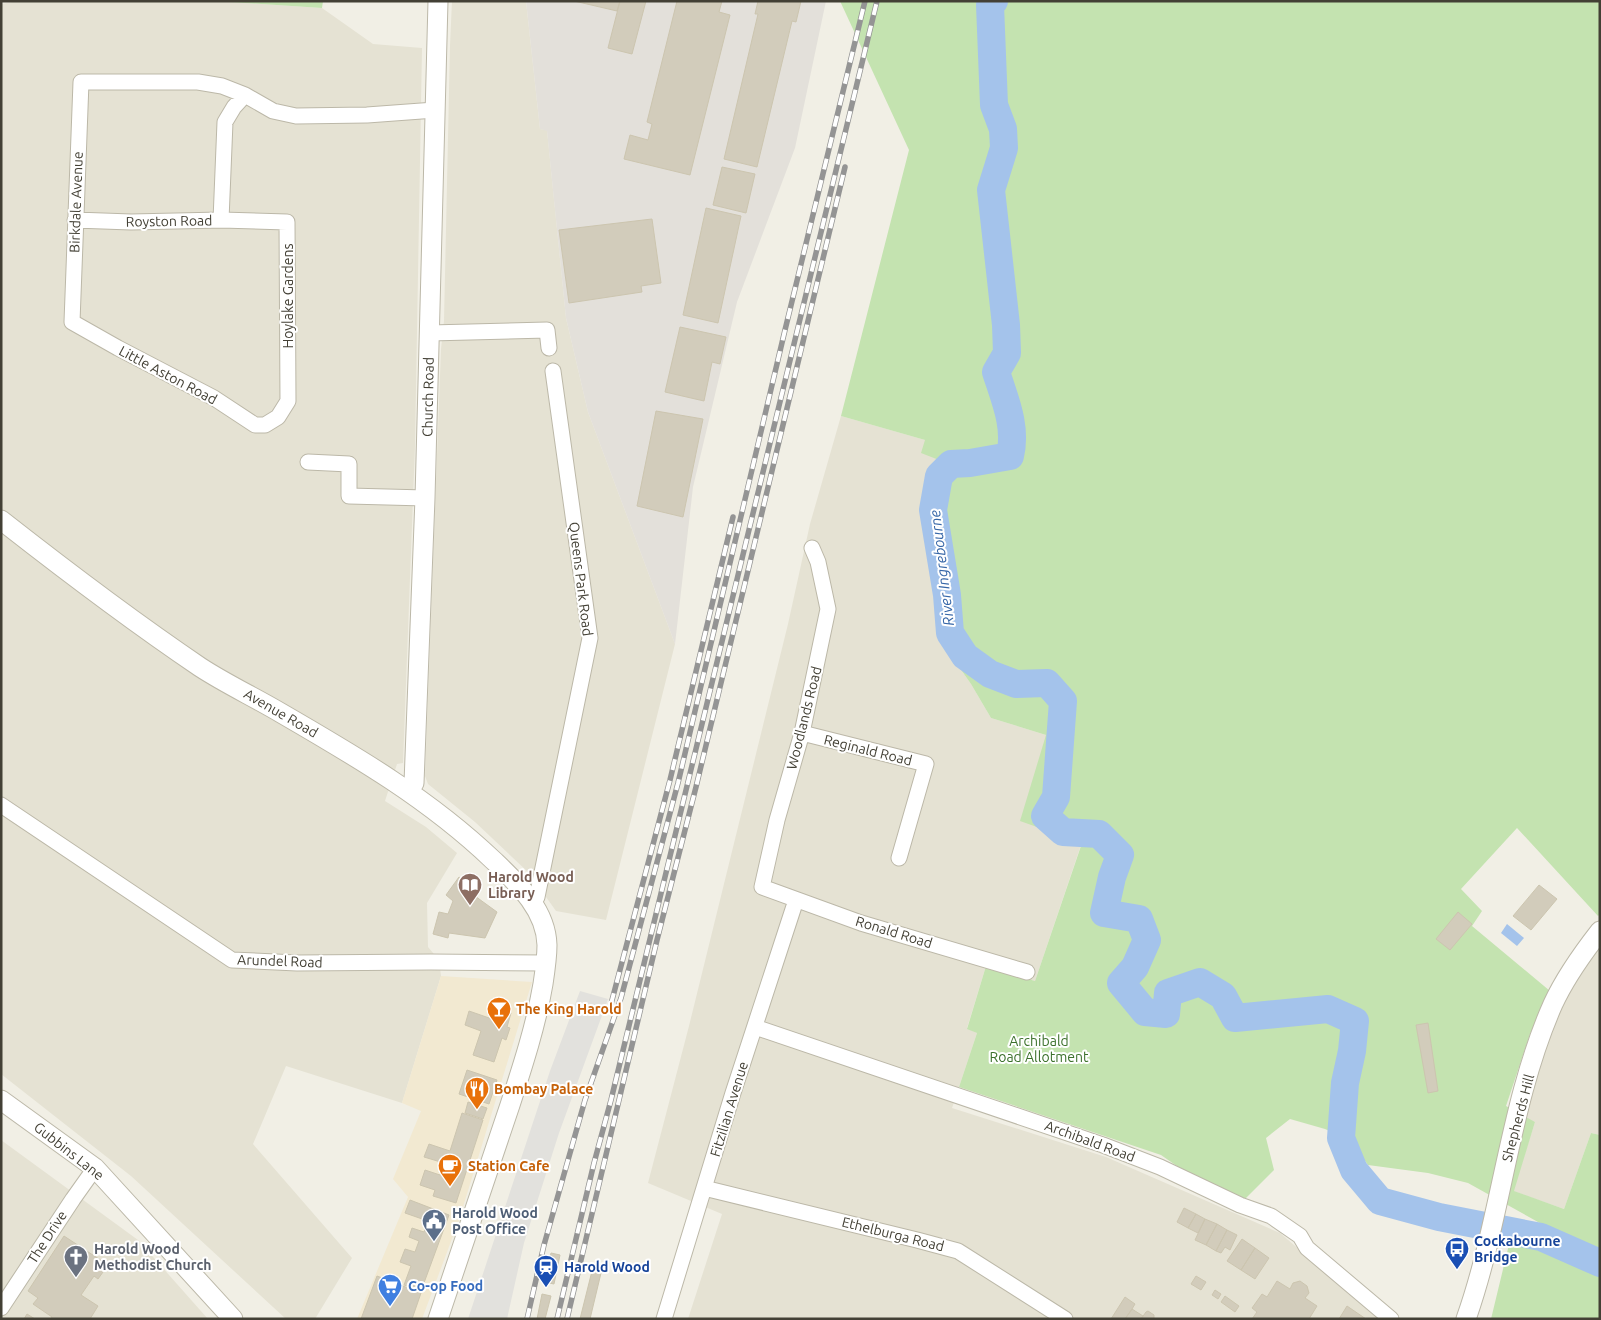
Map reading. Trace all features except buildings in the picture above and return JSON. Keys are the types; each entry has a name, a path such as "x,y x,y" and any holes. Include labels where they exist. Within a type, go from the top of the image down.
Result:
{"street":[{"name":"Church Road","path":"409,791 414,783 425,498 438,1"},
{"name":"Birkdale Avenue","path":"72,322 80,82 198,82 222,86 245,95"},
{"path":"245,95 272,111 296,116 368,115 435,110"},
{"name":"Royston Road","path":"75,220 131,222 221,220 225,122 234,107 245,95"},
{"name":"Hoylake Gardens","path":"221,220 287,222 288,401 278,417 265,425"},
{"name":"Little Aston Road","path":"72,322 214,398 255,425 265,425"},
{"path":"430,333 547,330 549,348"},
{"name":"Queens Park Road","path":"533,902 537,897 590,638 553,371"},
{"path":"308,462 349,464 349,496 425,498"},
{"name":"Avenue Road","path":"1,520 158,638 204,669 312,731 409,791 436,810 471,839 533,902 543,925 547,943 546,963 538,1010 526,1056 438,1319"},
{"name":"Woodlands Road","path":"762,887 777,820 802,733 828,609 818,562 812,548"},
{"name":"Reginald Road","path":"802,733 926,764 899,858"},
{"name":"Arundel Road","path":"1,805 232,960 297,963 546,963"},
{"name":"Ronald Road","path":"762,887 862,922 1027,972"},
{"name":"Fitzilian Avenue","path":"664,1319 733,1093 796,900"},
{"name":"Shepherds Hill","path":"1466,1319 1483,1261 1517,1118 1537,1045 1553,1004 1573,968 1600,931"},
{"name":"Archibald Road","path":"755,1027 1103,1144 1160,1167 1240,1205 1271,1216 1300,1236 1307,1248 1391,1319"},
{"name":"Gubbins Lane","path":"1,1100 95,1168 233,1319"},
{"name":"The Drive","path":"1,1308 72,1199 95,1168"},
{"name":"Ethelburga Road","path":"704,1188 958,1251 1065,1319"}],"shaded area":[{"path":"18,1 216,1 322,8 373,44 422,48 415,446 403,763 397,764 385,801 426,827 457,853 427,903 428,947 439,960 441,976 402,1103 286,1066 253,1144 352,1258 315,1319 286,1319 131,1176 1,1074 1,4"},
{"path":"452,1 526,1 540,129 547,130 566,318 588,412 675,644 606,920 556,911 529,873 475,822 428,784 425,776 441,349 444,321"},
{"path":"526,1 826,1 795,148 737,302 693,487 675,644 588,412 566,318 547,131 540,129"},
{"path":"841,416 925,440 939,460 931,477 932,569 938,637 971,684 991,718 1046,735 1082,842 1035,981 986,966 967,1028 977,1033 952,1108 1106,1157 1280,1233 1380,1319 688,1319 722,1214 648,1183 689,1026 788,624 810,524"},
{"path":"1600,931 1600,1135 1591,1133 1564,1209 1513,1191 1535,1122 1517,1118 1537,1045"},
{"path":"441,976 532,982 459,1220 422,1319 357,1319 408,1197 393,1179 421,1111 402,1103"},
{"path":"580,991 608,999 559,1133 524,1243 507,1319 468,1319 550,1071"},
{"path":"1,1140 138,1240 208,1319 1,1319"}],"green space":[{"path":"216,1 323,1 322,8"},
{"name":"Archibald Road Allotment","path":"840,1 1600,1 1600,914 1598,916 1517,828 1461,889 1482,911 1472,926 1550,991 1530,1034 1506,1106 1535,1122 1514,1191 1564,1209 1591,1133 1600,1135 1600,1249 1565,1237 1468,1183 1428,1173 1368,1165 1350,1140 1325,1129 1290,1119 1266,1138 1274,1170 1241,1203 1207,1187 1161,1155 959,1087 977,1033 967,1029 986,966 1035,981 1082,843 1020,821 1046,735 991,718 971,684 938,637 928,502 931,477 939,460 921,453 925,440 841,416 909,150"},
{"path":"1512,1232 1541,1237 1600,1263 1600,1319 1491,1319"}],"water":[{"path":"1507,924 1524,938 1517,946 1501,933"}],"waterway":[{"name":"River Ingrebourne","path":"994,1 990,5 994,105 1003,129 1004,148 991,190 1006,325 1007,353 996,372 1009,414 1012,445 1010,456 970,463 951,464 939,476 933,510 947,595 950,633 965,656 990,674 1016,684 1047,683 1063,701 1056,797 1045,816 1063,832 1099,834 1120,855 1112,877 1104,913 1139,919 1147,940 1135,967 1121,983 1145,1012 1166,1014 1168,993 1200,982 1223,996 1235,1018 1328,1009 1355,1021 1352,1051 1345,1083 1341,1138 1354,1170 1380,1201 1439,1217 1541,1237 1600,1263"}],"railway":[{"path":"527,1319 544,1245 585,1100 621,998 678,783 865,1"},
{"path":"557,1319 877,1"},
{"path":"567,1319 845,167"},
{"path":"611,1004 670,780 733,517"}],"place":[{"name":"Harold Wood Library","path":"470,906"},
{"name":"The King Harold","path":"499,1030"},
{"name":"Bombay Palace","path":"477,1110"},
{"name":"Station Cafe","path":"450,1187"},
{"name":"Harold Wood Post Office","path":"434,1242"},
{"name":"Cockabourne Bridge","path":"1457,1270"},
{"name":"Harold Wood Methodist Church","path":"76,1278"},
{"name":"Harold Wood","path":"546,1288"},
{"name":"Co-op Food","path":"390,1307"}]}
